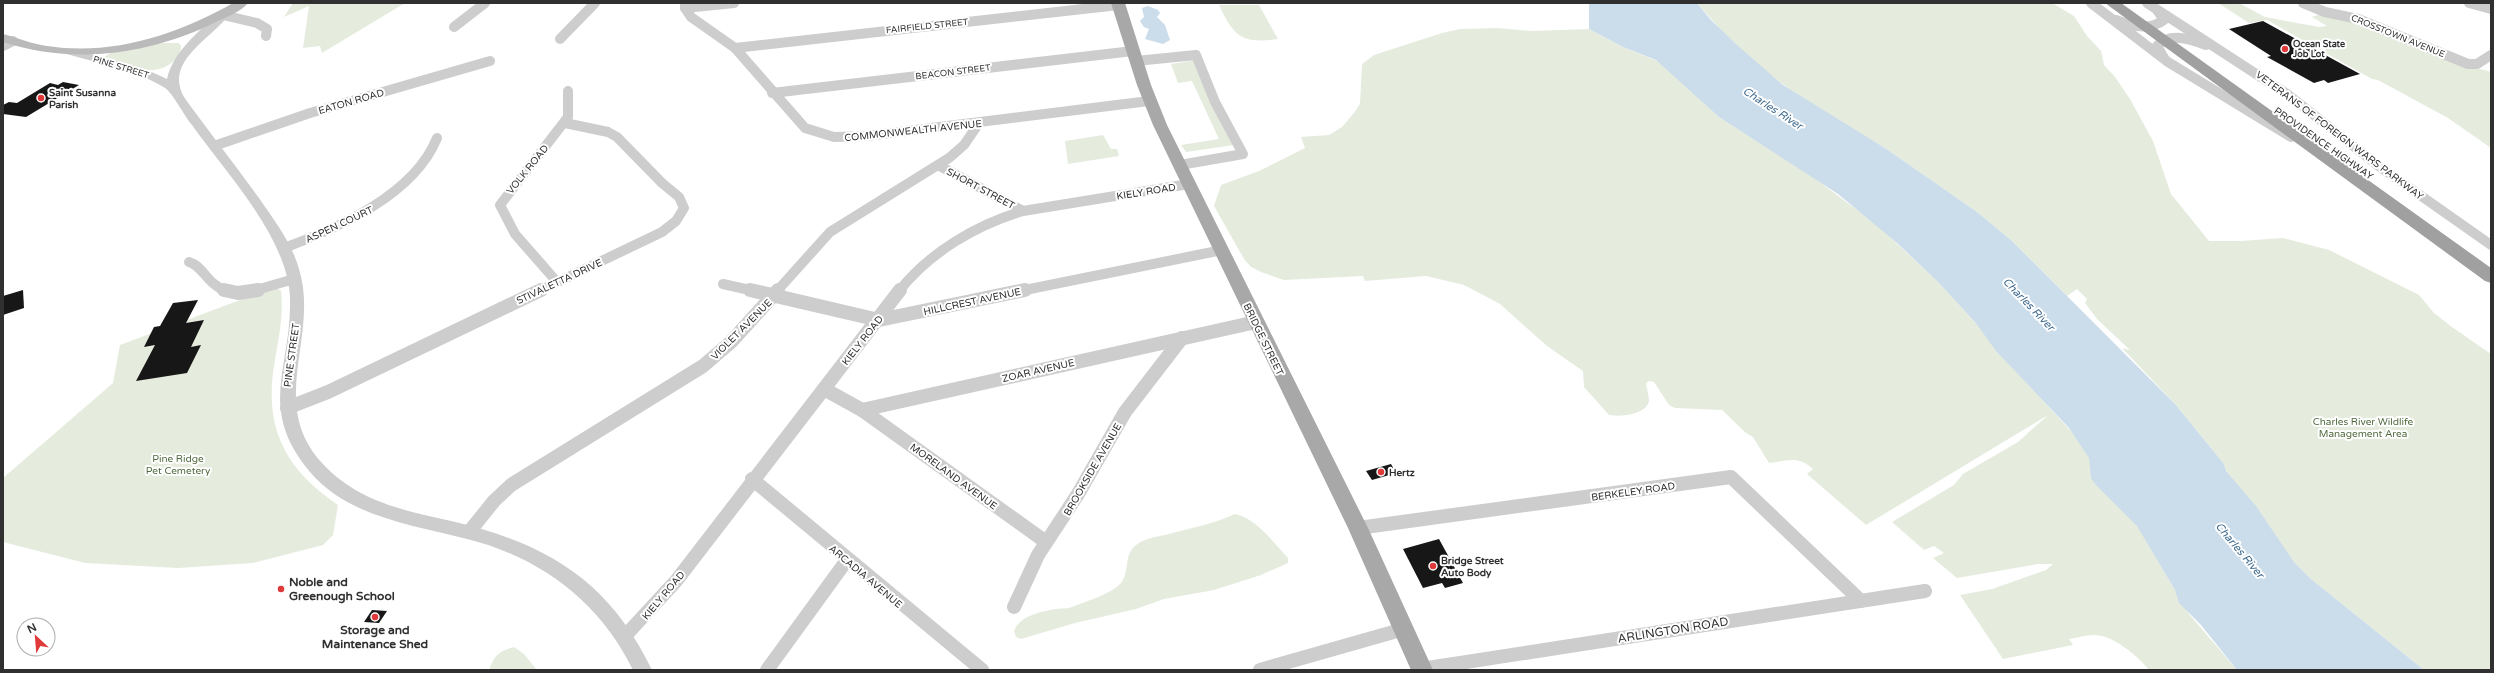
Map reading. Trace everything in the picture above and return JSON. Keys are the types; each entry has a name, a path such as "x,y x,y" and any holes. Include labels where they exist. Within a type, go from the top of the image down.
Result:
{"highway":[{"path":"2126,3 2151,26 2170,39"},
{"path":"2106,7 2151,26"},
{"name":"PROVIDENCE HIGHWAY","path":"2170,39 2325,157 2491,277"},
{"name":"PROVIDENCE HIGHWAY","path":"2170,39 2491,261"}],"main road":[{"path":"6,42 41,49 68,51 136,45 192,29 223,15 242,3"},
{"name":"BRIDGE STREET","path":"1119,4 1149,101 1358,528 1422,669"}],"street":[{"path":"454,27 485,3"},
{"path":"560,39 595,3"},
{"path":"685,6 734,3"},
{"path":"2091,3 2106,7 2168,62 2325,157"},
{"name":"CROSSTOWN AVENUE","path":"2303,3 2325,12 2358,19 2468,64 2477,64 2491,55"},
{"path":"2469,3 2491,9"},
{"name":"FAIRFIELD STREET","path":"735,48 1119,4"},
{"path":"2149,4 2164,17 2164,20 2151,26"},
{"name":"VETERANS OF FOREIGN WARS PARKWAY","path":"2149,4 2233,57 2287,94 2380,167 2491,245"},
{"name":"COMMONWEALTH AVENUE","path":"685,6 691,17 735,48 772,93 805,128 834,137 866,136 1149,101"},
{"path":"186,53 223,15 261,24 267,29 266,36"},
{"path":"173,87 174,76 186,53 192,29"},
{"path":"2168,62 2157,50 2159,42 2170,39 2201,43 2233,57"},
{"name":"PINE STREET","path":"68,51 136,70 173,87 181,102 272,228 284,248 294,279 296,320 287,373 287,408 293,431 306,454 322,474 365,504 390,514 469,532 523,550 566,575 604,607 625,636 643,670"},
{"name":"BEACON STREET","path":"772,93 1135,56 1196,55 1215,102 1243,154 1180,165"},
{"name":"EATON ROAD","path":"214,146 310,113 490,61"},
{"name":"VOLK ROAD","path":"557,282 520,240 501,212 500,205 565,123 569,112 568,91"},
{"name":"STIVALETTA DRIVE","path":"287,408 328,392 672,227 680,218 684,208 679,197 662,183 617,137 602,130 565,123"},
{"name":"VIOLET AVENUE","path":"469,532 494,501 511,485 686,377 718,354 773,296 830,232 938,165 964,145 979,123"},
{"name":"ASPEN COURT","path":"284,248 328,230 383,202 423,162 437,138"},
{"name":"SHORT STREET","path":"938,165 1023,211"},
{"name":"KIELY ROAD","path":"625,636 676,581 752,479 879,320 905,284 926,263 985,224 1023,211 1189,184"},
{"name":"HILLCREST AVENUE","path":"723,284 879,320 1222,250"},
{"path":"189,262 199,266 209,281 226,292 246,292 294,279"},
{"name":"ZOAR AVENUE","path":"862,410 1256,322"},
{"name":"BROOKSIDE AVENUE","path":"1014,607 1046,542 1078,494 1125,412 1182,338"},
{"path":"824,389 862,410"},
{"name":"MORELAND AVENUE","path":"862,410 1046,542"},
{"name":"BERKELEY ROAD","path":"1358,528 1731,477 1861,601"},
{"name":"ARCADIA AVENUE","path":"752,479 846,560 982,670"},
{"path":"767,670 846,560"},
{"name":"ARLINGTON ROAD","path":"1422,669 1925,591"},
{"path":"1260,670 1404,628"}],"green space":[{"path":"293,3 405,3 322,53 320,46 303,48 309,6 284,17"},
{"name":"Charles River Wildlife Management Area","path":"1697,3 2052,3 2074,16 2087,36 2101,51 2104,65 2115,77 2130,99 2153,141 2171,194 2209,241 2241,241 2283,238 2329,250 2419,295 2434,313 2491,354 2491,670 2424,670 2311,579 2294,562 2226,471 2224,464 2175,404 2122,348 2130,350 2097,319 2085,303 2087,299 2077,289 2067,296 2012,241 1977,212 1888,150 1806,101 1745,57"},
{"path":"2218,3 2239,3 2265,17 2319,27 2327,26 2312,17 2321,14 2336,15 2469,66 2491,72 2491,148 2448,118 2378,80 2372,79 2267,20 2249,23"},
{"path":"1219,5 1259,5 1278,39 1256,40 1247,39 1241,36 1229,25"},
{"path":"1497,28 1532,31 1589,29 1623,47 1662,63 1719,117 1813,177 1877,225 1939,283 1975,322 2000,354 2081,442 2129,511 2189,614 2237,670 2149,670 2138,658 2116,642 2108,638 2093,635 2069,639 2073,645 2003,659 1960,595 1992,589 2046,570 2053,564 2038,564 1957,578 1933,558 1944,553 1934,546 1924,550 1892,522 1954,485 1963,474 2018,442 2048,415 1866,525 1807,474 1813,469 1808,465 1797,460 1769,463 1753,437 1746,433 1722,410 1675,408 1669,405 1654,382 1648,381 1646,384 1649,401 1647,406 1632,414 1619,416 1609,415 1584,387 1583,371 1547,346 1500,304 1464,285 1426,276 1365,281 1363,276 1284,280 1251,267 1244,259 1214,206 1221,185 1259,171 1305,148 1301,137 1329,135 1342,127 1360,104 1362,64 1374,55 1442,33 1460,29"},
{"path":"163,43 178,43 181,45 175,60 171,64 160,69 139,69 104,57 112,52"},
{"path":"1196,60 1234,145 1186,152 1181,145 1219,139 1192,81 1178,83 1171,64"},
{"path":"1103,135 1111,149 1117,149 1119,156 1068,164 1065,141"},
{"name":"Pine Ridge Pet Cemetery","path":"275,287 281,291 282,310 274,366 272,409 276,428 283,446 292,462 320,492 338,505 333,535 323,545 253,563 178,568 85,563 3,542 3,478 113,383 120,345"},
{"path":"1235,514 1250,520 1264,532 1288,558 1288,563 1261,575 1214,590 1164,599 1136,609 1075,623 1021,639 1016,637 1014,631 1017,626 1032,615 1045,611 1072,607 1098,597 1117,587 1121,583 1126,573 1130,552 1142,541 1227,518"},
{"path":"514,647 524,654 537,670 489,670 498,654 504,650"}],"water":[{"name":"Charles River","path":"1589,3 1697,3 1711,20 1737,45 1783,85 1888,150 1977,212 2012,241 2175,404 2224,464 2226,471 2256,506 2294,562 2311,579 2424,670 2237,670 2201,625 2179,603 2175,590 2137,526 2095,484 2091,478 2089,458 2069,428 1996,351 1975,322 1939,283 1897,243 1838,194 1719,117 1656,60 1623,47 1589,29"},
{"path":"1148,6 1158,10 1160,13 1157,17 1165,25 1170,40 1163,44 1145,39 1149,29 1144,27 1140,21 1144,17 1142,8"}],"building":[{"name":"Ocean State Job Lot","path":"2263,21 2360,74 2328,83 2324,80 2314,83 2267,57 2271,56 2229,29"},
{"name":"Saint Susanna Parish","path":"63,82 79,85 26,117 3,114 3,105 9,102 17,103 50,83 58,85"},
{"path":"23,290 24,308 3,315 3,296"},
{"path":"198,300 186,323 204,320 191,347 201,345 187,373 136,381 155,345 144,347 154,327 160,326 173,303"},
{"name":"Hertz","path":"1391,464 1396,473 1372,480 1366,471"},
{"name":"Bridge Street Auto Body","path":"1439,539 1463,583 1445,588 1442,583 1423,588 1403,549"},
{"name":"Storage and Maintenance Shed","path":"372,610 387,611 379,623 364,622"}],"place":[{"name":"Ocean State Job Lot","path":"2285,49"},
{"name":"Saint Susanna Parish","path":"41,98"},
{"name":"Hertz","path":"1381,472"},
{"name":"Bridge Street Auto Body","path":"1433,566"},
{"name":"Noble and Greenough School","path":"281,589"},
{"name":"Storage and Maintenance Shed","path":"375,617"}]}
